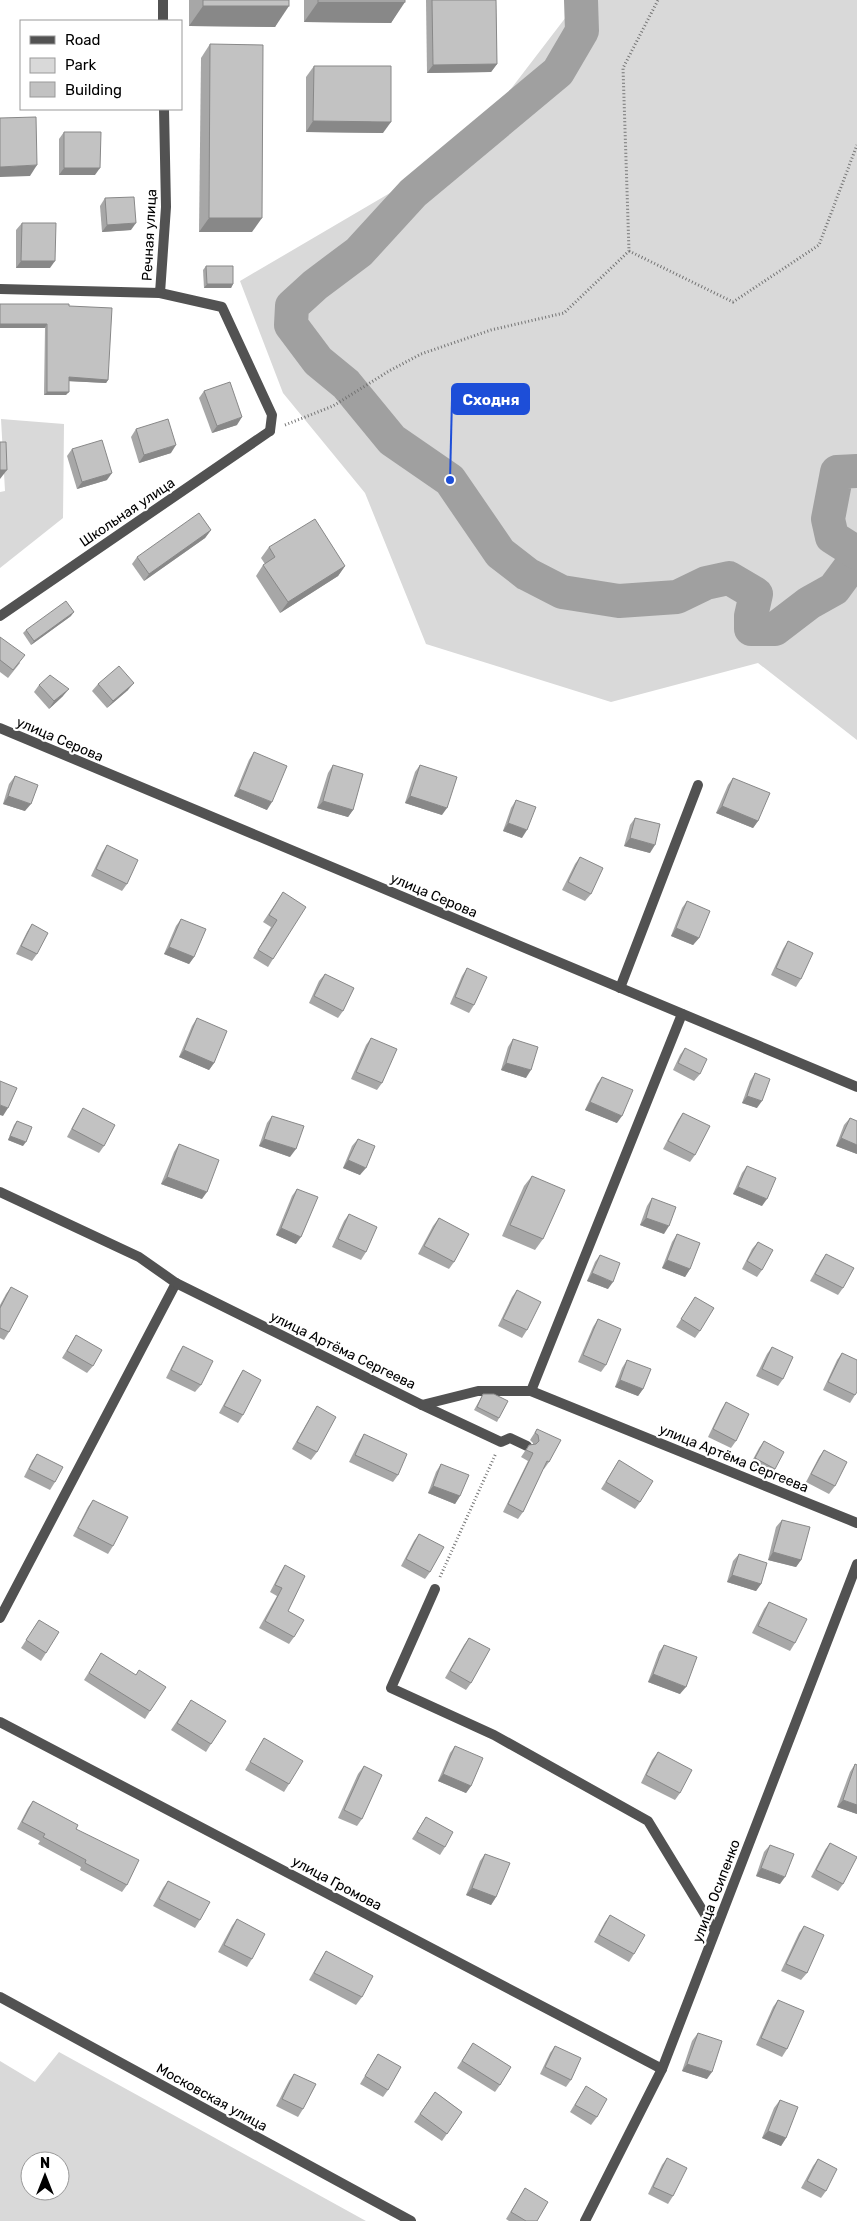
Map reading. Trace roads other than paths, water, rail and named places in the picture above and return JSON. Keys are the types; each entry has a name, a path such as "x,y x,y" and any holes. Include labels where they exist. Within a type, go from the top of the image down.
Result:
{"street":[{"path":"163,0 163,20"},
{"name":"Речная улица","path":"0,289 160,293 166,207 164,110"},
{"name":"Школьная улица","path":"0,616 270,431 272,416 222,307 160,293"},
{"name":"улица Серова","path":"0,728 857,1087"},
{"path":"620,988 698,786"},
{"path":"531,1391 682,1014"},
{"name":"улица Артёма Сергеева","path":"0,1192 139,1257 176,1283 422,1405 478,1391 531,1391 857,1523"},
{"path":"0,1618 176,1283"},
{"path":"422,1405 501,1442 510,1438 527,1446"},
{"name":"улица Осипенко","path":"585,2221 662,2069 857,1564"},
{"path":"435,1589 391,1688 494,1735 648,1821 715,1931"},
{"name":"улица Громова","path":"0,1722 662,2069"},
{"name":"Московская улица","path":"0,1997 411,2221"}],"waterway":[{"path":"581,0 582,31 558,72 413,193 359,252 315,285 292,306 291,325 318,361 346,384 392,440 450,480 500,553 527,574 562,592 619,601 677,597 706,583 729,578 756,594 751,616 751,629 775,629 809,603 834,589 857,558"},
{"path":"857,471 837,472 828,519 832,537 857,553"}],"place":[{"name":"Сходня","path":"450,480"}]}
